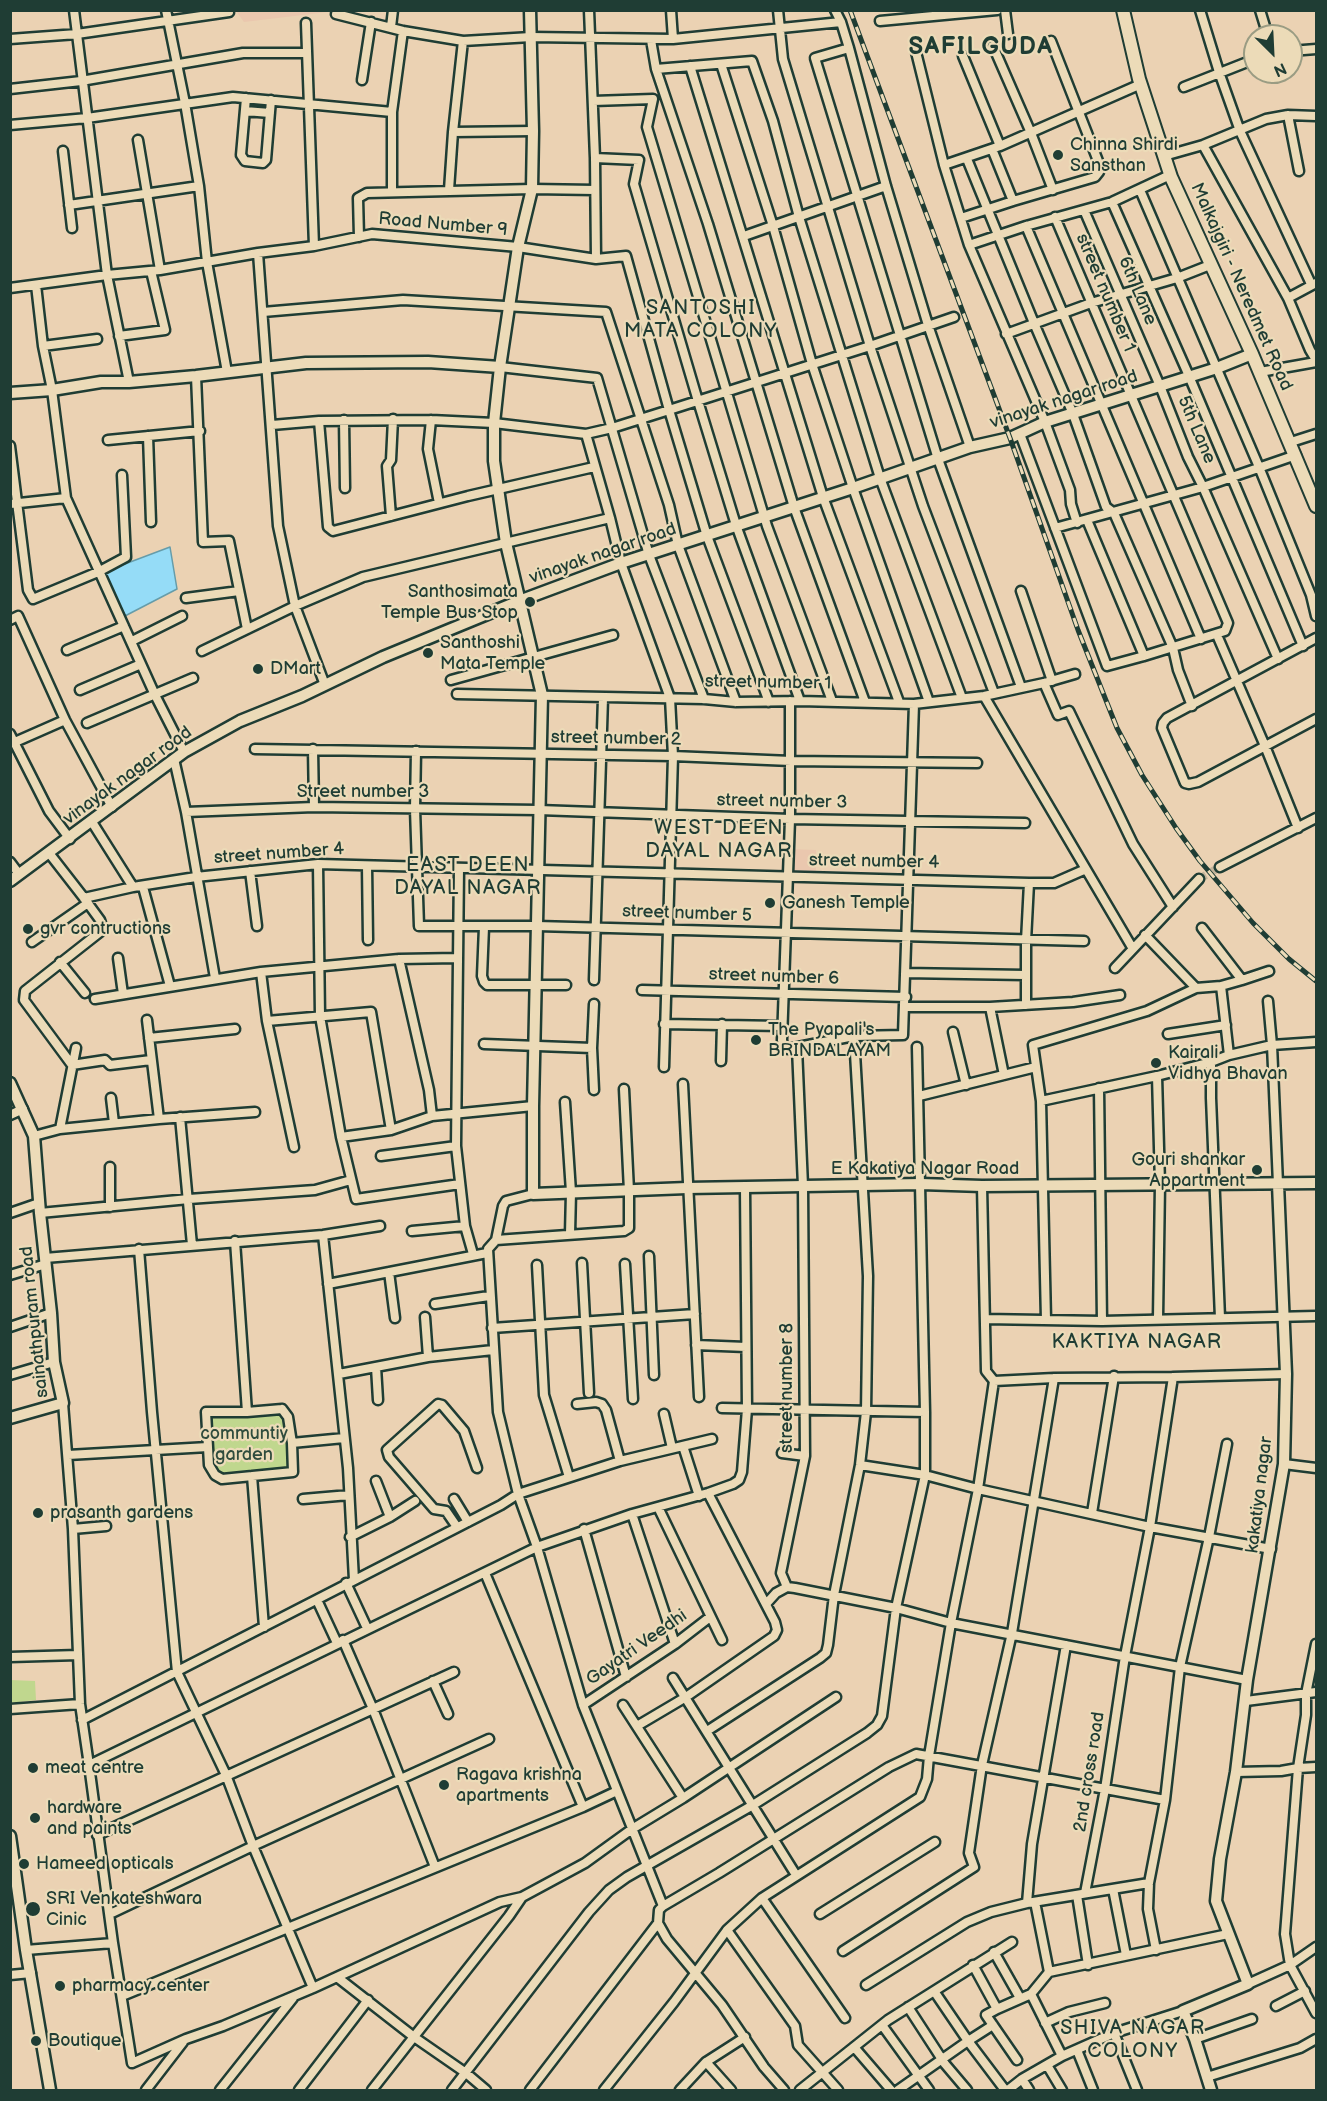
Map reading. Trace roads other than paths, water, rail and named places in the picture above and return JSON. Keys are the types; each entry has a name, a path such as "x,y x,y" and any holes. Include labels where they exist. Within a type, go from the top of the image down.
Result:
{"main road":[{"name":"Malkajgiri - Neredmet Road","path":"1123,10 1141,84 1170,175 1260,372 1317,506"}],"street":[{"path":"74,10 81,81 108,275 129,382"},
{"path":"165,10 185,103 199,186 207,262 227,372"},
{"path":"391,27 393,10"},
{"path":"530,10 532,189 518,247 500,367 494,423 494,461 506,543 542,695 533,1106 534,1194 506,1201 502,1206 496,1240 487,1253 489,1296 498,1412 518,1494 537,1547 583,1705 663,1906"},
{"path":"589,10 595,158 596,259"},
{"path":"671,10 673,39"},
{"path":"778,10 783,59 870,346 989,694 1133,949"},
{"path":"835,10 849,48 886,186 928,325 970,447"},
{"path":"880,21 901,14 997,10"},
{"path":"1005,10 1008,34"},
{"path":"1200,10 1218,72 1240,131 1314,284 1288,298"},
{"path":"10,39 77,34 229,12"},
{"path":"341,13 403,31 463,41 531,37 673,39 841,22"},
{"path":"362,80 371,22"},
{"path":"306,23 314,246"},
{"path":"392,192 392,112 403,31"},
{"path":"651,40 656,69 708,224 794,507 865,702"},
{"path":"449,190 463,41"},
{"path":"961,218 1095,177 1099,172 1100,166 1050,41"},
{"path":"993,46 1053,190"},
{"path":"849,48 815,58 938,459 1021,687"},
{"path":"916,52 944,165 969,245 1045,422 1070,490 1071,504 1077,523"},
{"path":"10,89 81,81 243,53 307,53"},
{"path":"963,56 1013,201"},
{"path":"656,69 752,61 773,121 799,217 880,478 962,698"},
{"path":"1184,87 1243,63"},
{"path":"721,64 773,226 812,364 853,488 929,702"},
{"path":"690,66 823,497 899,702"},
{"path":"944,165 967,159 1031,133 1141,84"},
{"path":"10,125 87,118 233,97 392,112"},
{"path":"246,98 241,155 245,161 263,162 266,160 271,100"},
{"path":"258,112 259,99"},
{"path":"593,101 653,99 647,127 765,516 832,701"},
{"path":"245,111 270,113"},
{"path":"1288,115 1299,171"},
{"path":"1164,156 1203,145 1266,119 1288,115 1317,116"},
{"path":"453,132 533,131"},
{"path":"119,336 165,330 138,140"},
{"path":"1203,145 1288,298 1317,361 1260,372"},
{"path":"63,152 72,228"},
{"path":"595,158 639,160 634,184 698,401 736,525 800,701"},
{"path":"967,159 1073,414 1106,507 1114,513 1173,648 1178,670 1192,706"},
{"path":"969,245 998,234 1112,202 1170,175"},
{"path":"69,205 199,186"},
{"path":"744,236 886,186"},
{"path":"359,237 358,198 367,193 449,190 595,190"},
{"path":"1140,190 1259,467 1311,595 1317,616"},
{"path":"1112,202 1150,285 1303,646"},
{"name":"6th Lane","path":"1084,210 1160,386"},
{"name":"street number 1","path":"1055,218 1228,623 1225,631 1217,634"},
{"path":"1026,226 1201,639"},
{"name":"Road Number 9","path":"10,288 155,271 314,246 372,234 518,247 596,259 626,256 669,410"},
{"path":"258,253 278,526 295,606 325,685"},
{"path":"1006,334 1091,303 1178,278 1210,266"},
{"path":"36,285 66,498 98,572 132,641 179,756 196,877 215,978"},
{"path":"262,312 403,300 606,312 669,505 678,545 736,702"},
{"path":"272,425 344,420 431,420 494,423 586,434 784,374 954,317"},
{"path":"43,346 97,339"},
{"name":"vinayak nagar road","path":"15,878 179,756 240,721 325,685 383,657 519,601 621,563 853,488 970,447 1020,434 1045,422 1217,368 1252,354"},
{"path":"10,393 52,390 101,382 196,376 306,363 428,362 500,367 597,378 650,555 704,699"},
{"path":"196,376 200,431 202,542 229,541 247,629"},
{"name":"5th Lane","path":"1160,386 1188,457 1278,658"},
{"path":"669,410 707,536 769,702"},
{"path":"391,516 387,466 391,460 393,419"},
{"path":"344,420 345,488"},
{"path":"431,420 428,449 439,503"},
{"path":"319,421 328,527 333,531 439,503 594,467"},
{"path":"108,440 200,431"},
{"path":"586,434 621,563 670,698 673,756 664,1067"},
{"path":"1020,434 1107,666 1217,634 1298,828"},
{"path":"1291,442 1317,434"},
{"path":"148,436 151,522"},
{"path":"10,447 14,503 28,590 33,600 98,572 126,557 122,475"},
{"path":"1055,528 1203,487 1296,455"},
{"path":"14,503 66,498"},
{"path":"202,651 295,606 363,577 610,518"},
{"path":"1087,520 1144,656"},
{"path":"186,598 240,591"},
{"path":"1021,591 1058,715 1069,711 1133,844 1173,907"},
{"path":"10,620 18,616 65,720 112,807"},
{"path":"132,641 182,616"},
{"path":"67,650 124,626"},
{"path":"451,680 613,635"},
{"path":"1317,638 1167,718 1162,728 1185,783 1198,782 1317,719"},
{"path":"80,690 141,664"},
{"name":"street number 1","path":"457,694 670,698 736,702 832,701 914,704 989,694 1075,674"},
{"path":"87,723 193,678"},
{"path":"594,980 603,698"},
{"path":"790,701 789,877 782,1026 783,1046 788,1049 855,1036 903,1035 906,997 905,937 910,763 914,704"},
{"path":"65,720 13,738 49,811 70,839"},
{"name":"street number 2","path":"255,749 977,763"},
{"path":"313,749 314,807"},
{"path":"416,751 415,809 418,867"},
{"name":"Street number 3","path":"186,812 314,807 539,810"},
{"name":"street number 3","path":"539,810 790,819 1025,823"},
{"path":"1220,867 1317,818"},
{"path":"92,822 133,887"},
{"path":"49,853 86,900 102,926 100,932 25,991 23,996 72,1065"},
{"path":"10,862 15,878"},
{"path":"318,864 320,1016 341,1137 356,1199 460,1184"},
{"name":"street number 4","path":"86,900 133,887 196,877 318,864 1029,883 1054,883 1086,869"},
{"path":"367,866 368,940"},
{"name":"street number 5","path":"418,867 419,926 537,926 1084,941"},
{"path":"459,868 456,1146 465,1226 474,1254"},
{"path":"250,871 257,926"},
{"path":"1115,968 1199,879"},
{"path":"1026,1005 1029,883"},
{"path":"143,887 170,986"},
{"path":"32,942 86,900"},
{"path":"484,927 484,982 487,985 566,985"},
{"path":"1202,928 1242,980"},
{"path":"1145,935 1196,988"},
{"path":"118,958 123,994"},
{"path":"95,999 261,972 399,959 457,958"},
{"path":"399,959 429,1090 432,1116"},
{"path":"60,962 85,993"},
{"path":"1046,1320 1041,1101 1033,1045 1147,1011 1196,988 1221,986 1269,971"},
{"path":"261,972 267,1021 294,1147"},
{"path":"905,973 1025,975"},
{"path":"1221,986 1229,1055"},
{"name":"street number 6","path":"642,990 906,997"},
{"path":"905,1007 1026,1005 1073,1002 1120,995"},
{"name":"kakatiya nagar","path":"1248,1984 1216,1901 1220,1859 1246,1701 1247,1680 1284,1464 1286,1374 1272,1045 1268,1001"},
{"path":"594,1004 592,1048 594,1090"},
{"path":"990,1007 1004,1076"},
{"path":"267,1021 370,1012 391,1130"},
{"path":"147,1020 159,1119"},
{"path":"664,1024 782,1026"},
{"path":"721,1061 722,1024"},
{"path":"1168,1034 1226,1025"},
{"path":"149,1038 235,1029"},
{"path":"952,1032 966,1085"},
{"path":"707,1731 826,1653 834,1595 860,1465 866,1412 868,1276 855,1036"},
{"path":"1041,1101 1157,1076 1272,1045 1317,1042"},
{"path":"484,1044 592,1048"},
{"path":"452,2091 589,1912 609,1890 627,1877 753,1805 877,1725 882,1716 896,1608 925,1475 917,1047"},
{"path":"60,1129 76,1048"},
{"name":"street number 8","path":"787,1587 782,1573 805,1456 803,1186 798,1048"},
{"path":"72,1065 105,1060 110,1065 151,1060"},
{"path":"1211,1062 1220,1318"},
{"path":"919,1096 1036,1067"},
{"path":"1157,1076 1160,1184 1158,1318"},
{"name":"sainathpuram road","path":"10,1083 34,1136 54,1362 63,1403 10,1418"},
{"path":"683,1084 699,1397"},
{"path":"496,1240 624,1231 629,1228 624,1089"},
{"path":"1099,1089 1102,1321"},
{"path":"111,1098 114,1124"},
{"path":"565,1102 571,1192 570,1234"},
{"path":"341,1137 391,1130 432,1116 533,1106"},
{"path":"10,1115 23,1109"},
{"path":"34,1136 60,1129 255,1112"},
{"path":"180,1117 192,1245"},
{"path":"381,1156 456,1146"},
{"path":"110,1167 110,1207"},
{"path":"10,1213 40,1208 110,1207 315,1190 351,1180"},
{"name":"E Kakatiya Nagar Road","path":"534,1194 687,1188 921,1184 982,1186 1317,1183"},
{"path":"604,2091 727,1930 762,1898 920,1797 927,1779 951,1623 978,1489 994,1381 986,1371 982,1186"},
{"path":"89,1765 537,1547 584,1529 699,1496 739,1480 742,1472 747,1409 744,1188"},
{"path":"10,1275 46,1261 139,1249 323,1235 380,1226"},
{"path":"412,1231 465,1226"},
{"path":"323,1235 350,1495 350,1582 367,1628"},
{"path":"235,1241 247,1412"},
{"path":"139,1249 177,1672 226,1775 286,1927 313,1988"},
{"path":"328,1284 487,1253"},
{"path":"649,1256 654,1375"},
{"path":"582,1263 589,1393"},
{"path":"625,1264 633,1399"},
{"path":"537,1265 544,1395 569,1477"},
{"path":"389,1272 395,1318"},
{"path":"435,1304 489,1296"},
{"path":"10,1327 51,1313"},
{"path":"492,1328 695,1314"},
{"path":"985,1319 1102,1321 1317,1316"},
{"path":"425,1317 428,1357"},
{"path":"696,1345 746,1347"},
{"path":"339,1374 428,1357 493,1350"},
{"path":"10,1375 54,1362"},
{"path":"376,1367 378,1400"},
{"path":"994,1381 1114,1376 1286,1374"},
{"path":"1092,1513 1114,1376"},
{"name":"2nd cross road","path":"1088,1965 1081,1894 1105,1789 1125,1656 1150,1527 1173,1377"},
{"path":"843,1951 974,1867 969,1853 982,1765 1012,1634 1054,1378"},
{"path":"578,1404 596,1402 602,1404 606,1410 620,1461"},
{"path":"63,1403 73,1529 80,1704 132,2063 293,1997 500,1902 522,1897 585,1863 632,1829 837,1697"},
{"path":"457,1527 446,1512 434,1509 389,1457 387,1450 438,1404 442,1405 464,1431 477,1468"},
{"path":"282,1408 288,1417 293,1472 222,1479 215,1475 209,1465 206,1412 247,1412 282,1408"},
{"path":"722,1408 925,1412"},
{"path":"664,1414 672,1448"},
{"path":"292,1443 344,1438"},
{"path":"82,1720 501,1505 518,1494 620,1461 712,1439"},
{"path":"1156,1950 1148,1909 1149,1883 1165,1800 1180,1667 1227,1444"},
{"path":"683,1446 699,1496"},
{"path":"68,1455 208,1447"},
{"path":"782,1453 805,1456"},
{"path":"1284,1464 1317,1468"},
{"path":"860,1465 925,1475 1150,1527 1271,1549"},
{"path":"252,1476 264,1627"},
{"path":"376,1481 390,1517"},
{"path":"637,1726 686,1697 774,1636 777,1630 776,1622 708,1493"},
{"path":"303,1499 350,1495"},
{"path":"454,1498 468,1522"},
{"path":"351,1537 415,1501"},
{"path":"658,1507 722,1640"},
{"path":"632,1514 675,1644"},
{"path":"73,1529 106,1526"},
{"path":"584,1529 626,1677"},
{"path":"484,1573 583,1807"},
{"path":"766,1604 776,1593 787,1587 896,1608 951,1623 1247,1680"},
{"path":"317,1600 373,1709 435,1867"},
{"name":"Gayatri Veedhi","path":"583,1705 675,1644 710,1617"},
{"path":"1317,1644 1306,1694 1306,1715 1298,1767 1285,1934 1290,1965 1317,2013"},
{"path":"1049,1972 1031,1903 1032,1844 1066,1645"},
{"path":"10,1657 78,1655"},
{"path":"98,1835 453,1672"},
{"path":"673,1678 796,1875"},
{"path":"433,1681 448,1714"},
{"path":"1246,1701 1317,1692"},
{"path":"10,1709 80,1704"},
{"path":"623,1705 683,1798"},
{"path":"110,1914 399,1778 489,1739"},
{"path":"530,2091 657,1923 659,1910 663,1906 889,1767 916,1754 1165,1800"},
{"path":"1236,1772 1317,1767"},
{"path":"122,1996 617,1791"},
{"path":"10,1836 13,1876 50,2091"},
{"path":"820,1914 935,1842"},
{"path":"866,1984 967,1922 991,1912 1149,1883"},
{"path":"1113,1889 1126,1955"},
{"path":"372,2091 522,1897"},
{"path":"762,1898 845,2018"},
{"path":"657,1923 679,1954 722,2005 764,2067 784,2091"},
{"path":"727,1930 795,2026 798,2045 838,2091"},
{"path":"1017,2060 986,2015 1031,1994 1049,1972 1228,1934"},
{"path":"800,2091 882,2025 1012,1942"},
{"path":"26,1950 113,1943"},
{"path":"934,1990 968,2041 1007,2091 1022,2079 1062,2056 1114,2033 1183,2011 1248,1984 1290,1965 1317,1947"},
{"path":"994,1952 1020,1998"},
{"path":"973,1965 997,2009"},
{"path":"10,1975 31,1973"},
{"path":"337,1977 414,2037 466,2073 486,2091"},
{"path":"1276,2006 1305,1991"},
{"path":"1031,1994 1062,2056"},
{"path":"220,2091 293,1997"},
{"path":"299,2091 368,2000"},
{"path":"1045,2023 1069,2013 1105,2003"},
{"path":"908,2007 942,2059 967,2091"},
{"path":"1183,2011 1195,2039 1211,2091"},
{"path":"1195,2039 1252,2019"},
{"path":"882,2025 929,2091"},
{"path":"898,2091 993,2025"},
{"path":"1114,2033 1137,2091"},
{"path":"680,2091 706,2062 745,2037"},
{"path":"146,2091 186,2039"},
{"path":"1207,2077 1316,2042"},
{"path":"854,2047 891,2091"},
{"path":"1077,2050 1093,2091"},
{"path":"706,2062 731,2091"},
{"path":"1047,2065 1062,2091"},
{"path":"1022,2079 1029,2091"}],"water":[{"path":"170,547 177,589 123,617 101,573"}],"tunnel":[{"path":"1199,879 1220,867"}],"railway":[{"path":"850,10 1010,438 1078,630 1117,728 1142,775 1200,861 1253,923 1289,959 1316,981"}],"place":[{"name":"Chinna Shirdi Sansthan","path":"1058,155"},
{"name":"Santhosimata Temple Bus Stop","path":"530,602"},
{"name":"Santhoshi Mata Temple","path":"428,653"},
{"name":"DMart","path":"258,669"},
{"name":"Ganesh Temple","path":"770,903"},
{"name":"gvr contructions","path":"28,929"},
{"name":"The Pyapali's BRINDALAYAM","path":"756,1040"},
{"name":"Kairali Vidhya Bhavan","path":"1156,1063"},
{"name":"Gouri shankar Appartment","path":"1257,1170"},
{"name":"prasanth gardens","path":"38,1513"},
{"name":"meat centre","path":"33,1768"},
{"name":"Ragava krishna apartments","path":"444,1785"},
{"name":"hardware and paints","path":"35,1818"},
{"name":"Hameed opticals","path":"24,1864"},
{"name":"SRI Venkateshwara Cinic","path":"33,1909"},
{"name":"pharmacy center","path":"60,1986"},
{"name":"Boutique","path":"36,2041"}],"district":[{"name":"SAFILGUDA","path":"981,48"},
{"name":"SANTOSHI MATA COLONY","path":"701,320"},
{"name":"WEST DEEN DAYAL NAGAR","path":"719,840"},
{"name":"EAST DEEN DAYAL NAGAR","path":"468,878"},
{"name":"KAKTIYA NAGAR","path":"1137,1343"},
{"name":"SHIVA NAGAR COLONY","path":"1133,2040"}],"park label":[{"name":"communtiy garden","path":"244,1444"}]}
